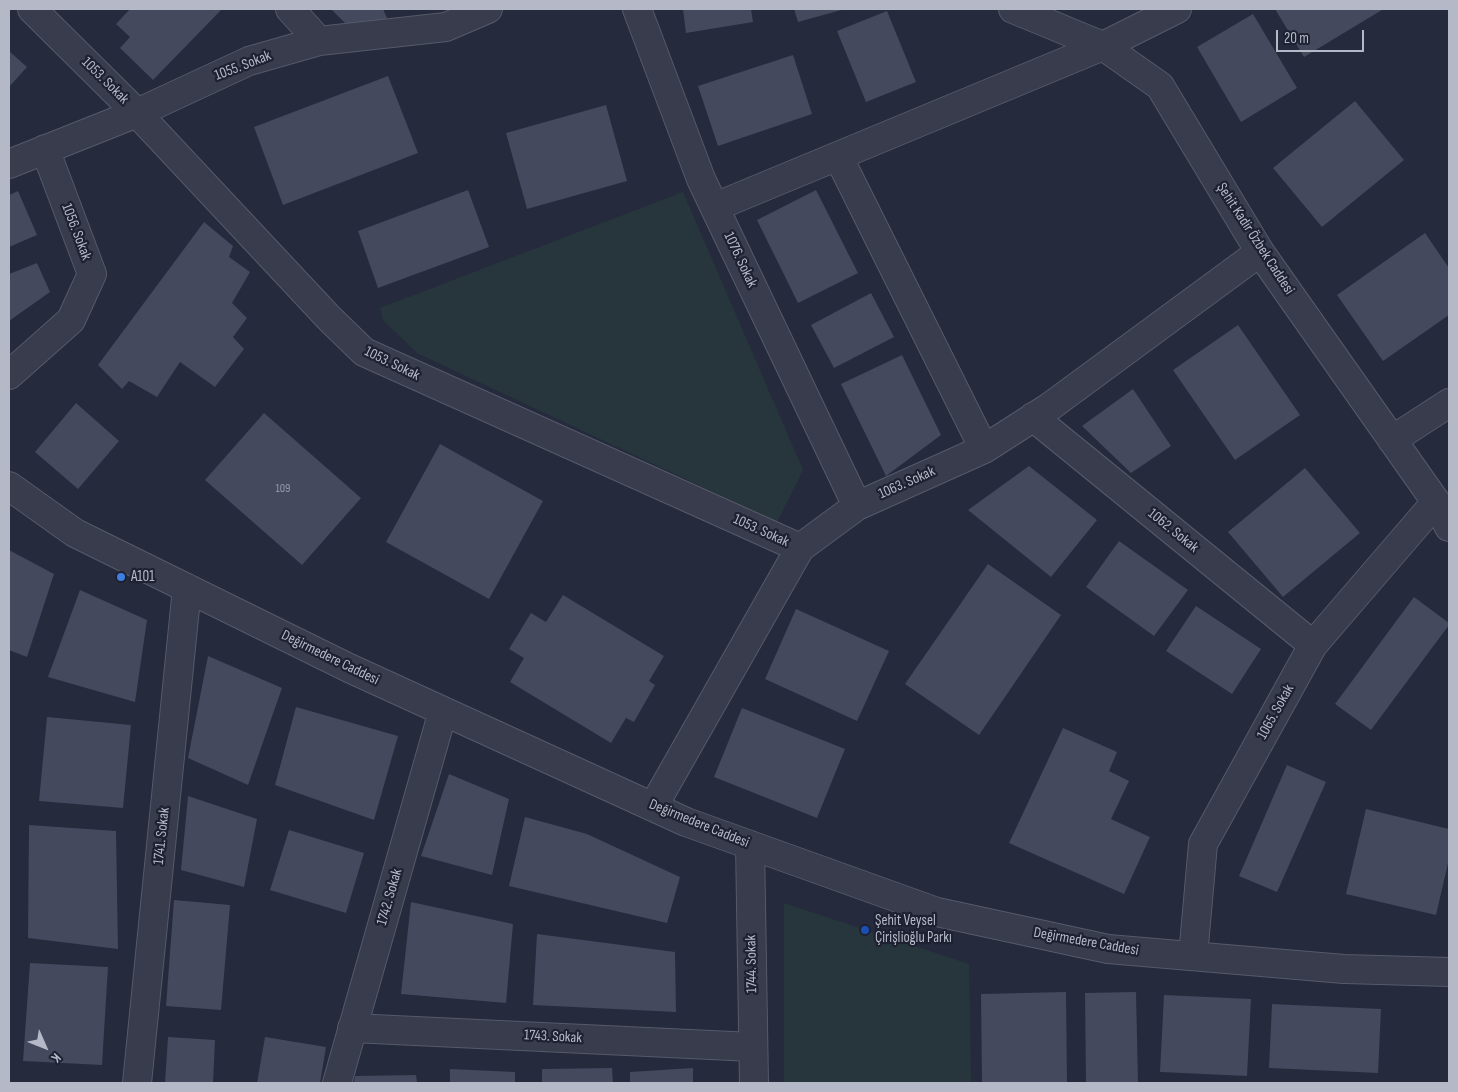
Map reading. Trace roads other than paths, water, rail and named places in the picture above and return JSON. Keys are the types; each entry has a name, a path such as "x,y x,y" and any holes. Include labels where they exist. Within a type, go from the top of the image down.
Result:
{"street":[{"name":"1053. Sokak","path":"32,9 137,113 329,318 364,352 800,548"},
{"path":"290,9 319,41"},
{"name":"1055. Sokak","path":"9,164 137,113 249,61 319,41 446,27 488,9"},
{"name":"1076. Sokak","path":"637,9 714,207 857,506"},
{"name":"Şehit Kadir Özbek Caddesi","path":"1013,9 1103,46 1160,86 1260,252 1436,502 1449,526"},
{"path":"714,207 1103,46 1177,9"},
{"name":"1056. Sokak","path":"9,375 71,320 92,274 45,150"},
{"path":"838,156 984,448"},
{"name":"1063. Sokak","path":"654,807 800,548 857,506 984,448 1048,408 1260,252"},
{"path":"1392,440 1449,403"},
{"name":"1062. Sokak","path":"1034,417 1313,645"},
{"name":"Değirmedere Caddesi","path":"9,486 75,533 349,668 686,822 937,912 1108,949 1344,969 1449,972"},
{"name":"1065. Sokak","path":"1193,956 1203,844 1313,645 1436,502"},
{"name":"1741. Sokak","path":"137,1083 187,588"},
{"name":"1742. Sokak","path":"337,1083 443,711"},
{"name":"1744. Sokak","path":"750,845 754,1083"},
{"name":"1743. Sokak","path":"352,1028 753,1047"}],"place":[{"name":"A101","path":"121,577"},
{"name":"Şehit Veysel Çirişlioğlu Parkı","path":"865,930"}]}
